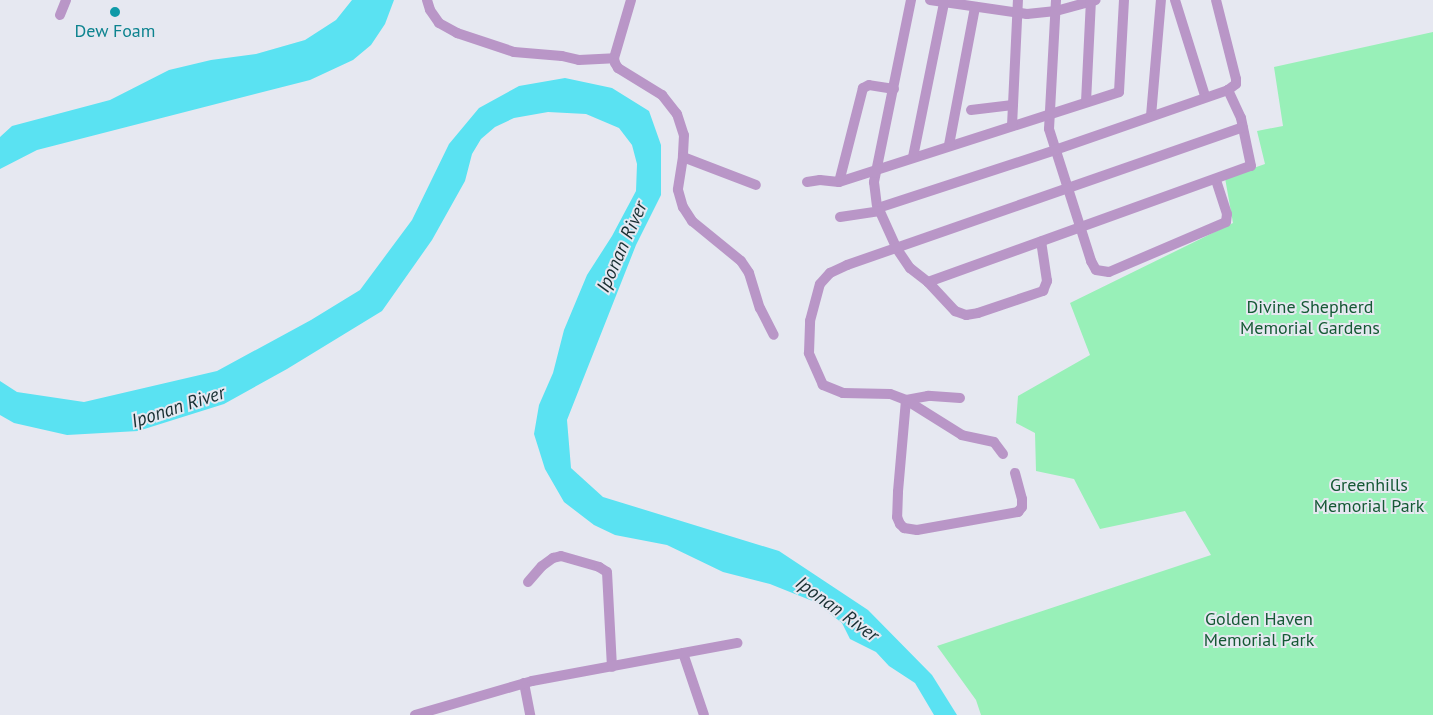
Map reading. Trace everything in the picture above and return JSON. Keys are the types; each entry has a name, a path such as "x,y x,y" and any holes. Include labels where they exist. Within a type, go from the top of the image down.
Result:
{"street":[{"path":"60,15 66,0"},
{"path":"427,0 430,10 439,23 457,33 506,49 586,61 614,58"},
{"path":"631,0 614,58 618,68 652,88 671,104 684,135 678,190 683,207 692,221 741,261 749,273 760,308 774,335"},
{"path":"911,0 894,89 875,172 875,195 879,210 897,250 910,268 928,282 956,311 966,315 1043,291 1047,280 1041,241"},
{"path":"930,0 1017,14 1056,12 1092,0 1086,102"},
{"path":"1012,126 1018,0"},
{"path":"1056,0 1048,115 1049,130 1093,266 1099,272 1109,272 1226,222 1225,206 1216,180"},
{"path":"807,182 820,180 839,182 875,172 949,145 1119,92 1124,0"},
{"path":"1151,116 1161,0"},
{"path":"1175,0 1204,96"},
{"path":"840,217 879,210 1055,150 1204,96 1228,90 1236,84 1236,79 1216,0"},
{"path":"913,157 944,2"},
{"path":"949,145 975,8"},
{"path":"839,182 863,88 869,85 894,89"},
{"path":"928,282 1152,201 1216,180 1250,166 1251,158 1240,112 1228,90"},
{"path":"971,110 1013,105"},
{"path":"1003,454 992,441 962,436 906,400 890,394 843,393 823,386 809,352 810,321 820,284 830,273 847,265 897,250 1243,127"},
{"path":"683,157 756,185"},
{"path":"906,400 934,396 960,398"},
{"path":"906,400 898,508 898,518 904,528 910,530 926,528 1018,512 1022,507 1022,499 1015,473"},
{"path":"528,582 542,566 553,558 561,556 599,567 607,572 612,667"},
{"path":"415,715 524,683 738,642"},
{"path":"683,653 704,715"},
{"path":"524,683 530,715"}],"green space":[{"path":"1433,32 1433,715 981,715 976,700 937,646 1211,555 1185,511 1100,529 1074,479 1036,471 1035,433 1016,423 1018,396 1090,355 1070,303 1233,223 1225,178 1265,164 1257,131 1283,126 1274,67"}],"water":[{"path":"352,0 394,0 385,24 371,45 353,60 310,80 37,150 0,169 0,137 12,126 110,100 169,70 211,60 256,54 305,40 336,20"},
{"name":"Iponan River","path":"565,78 612,88 649,111 661,145 661,195 636,245 567,420 571,468 603,497 779,551 868,610 932,675 957,715 934,715 915,683 889,666 876,652 850,639 842,623 815,602 770,584 723,572 667,545 615,535 594,525 564,502 545,469 534,434 539,405 553,373 564,330 587,275 612,236 636,191 637,164 632,145 619,128 586,114 548,112 514,118 495,127 481,139 472,154 465,181 432,240 382,311 287,369 224,404 138,431 67,435 14,423 0,415 0,381 17,392 84,402 217,371 311,320 360,290 412,220 449,144 479,108 519,86"}],"place":[{"name":"Dew Foam","path":"115,12"}],"park label":[{"name":"Divine Shepherd Memorial Gardens","path":"1310,318"},
{"name":"Greenhills Memorial Park","path":"1369,496"},
{"name":"Golden Haven Memorial Park","path":"1259,630"}]}
